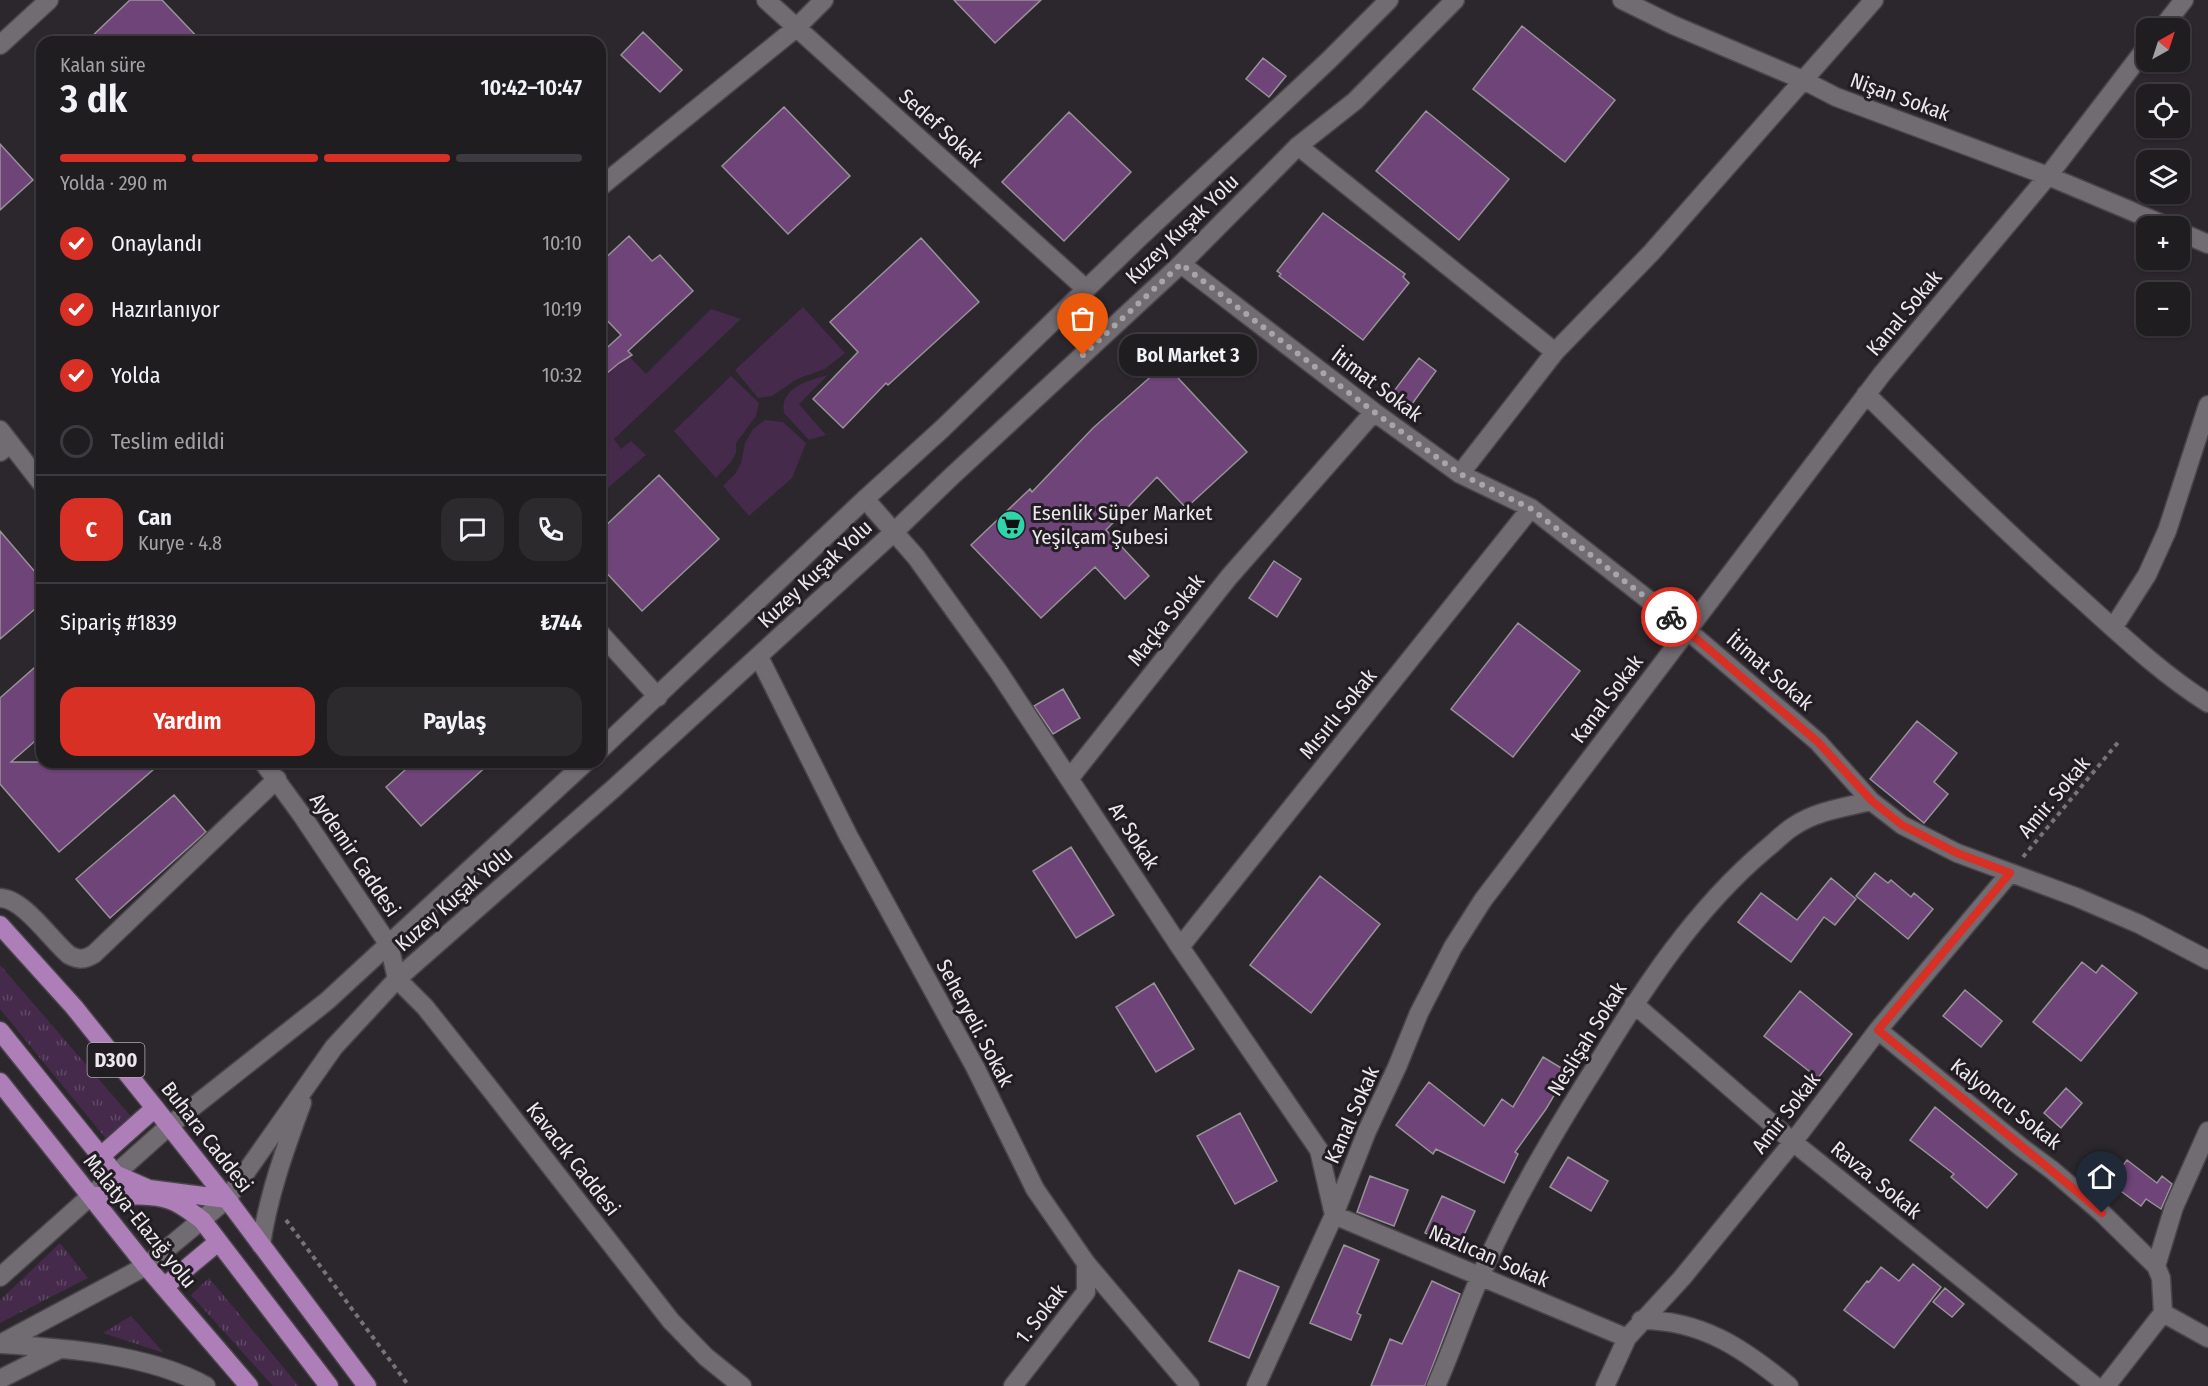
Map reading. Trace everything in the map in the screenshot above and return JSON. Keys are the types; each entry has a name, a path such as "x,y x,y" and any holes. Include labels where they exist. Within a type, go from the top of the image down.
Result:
{"highway":[{"name":"Buhara Caddesi","path":"0,925 74,1007 155,1108 227,1199 367,1386"},
{"path":"0,1031 115,1174 149,1189 227,1199"},
{"name":"Malatya-Elazığ yolu","path":"0,1082 146,1266 249,1386"},
{"path":"101,1156 155,1108"},
{"path":"90,1196 149,1197 169,1200 202,1220 329,1386"},
{"path":"164,1287 218,1242"}],"street":[{"path":"0,45 49,0"},
{"name":"Sedef Sokak","path":"766,0 1086,290"},
{"path":"606,182 796,28 824,0"},
{"name":"Kuzey Kuşak Yolu","path":"606,745 942,429 1389,0"},
{"name":"Kuzey Kuşak Yolu","path":"0,1344 146,1266 227,1199 334,1047 397,979 759,657 1181,264 1298,146 1355,100 1455,0"},
{"name":"Nişan Sokak","path":"1622,0 1673,26 1803,80 1836,98 2048,176 2143,216"},
{"path":"1460,474 1555,352 1652,252 1874,0"},
{"path":"2170,18 2184,0"},
{"name":"Kanal Sokak","path":"1256,1386 1334,1215 1367,1131 1419,1013 1453,947 1484,900 1866,394 2048,176 2136,61"},
{"path":"1298,146 1555,352"},
{"path":"2190,236 2208,244"},
{"name":"İtimat Sokak","path":"1181,264 1374,412 1460,474 1530,508 1687,630 1818,742 1872,801 1902,825 1957,853 2076,897 2139,924 2208,960"},
{"path":"1866,394 2017,542 2113,628 2193,694 2208,703"},
{"path":"2113,628 2147,575 2167,531 2208,405"},
{"name":"Maçka Sokak","path":"1069,779 1229,577 1374,412"},
{"path":"3,442 36,478"},
{"name":"Ar Sokak","path":"865,499 928,574 987,654 1180,947 1319,1150 1334,1215"},
{"name":"Mısırlı Sokak","path":"1180,947 1530,508"},
{"path":"606,640 658,697"},
{"name":"Seheryeli. Sokak","path":"759,657 848,835 975,1067 1035,1189 1086,1263 1190,1386"},
{"name":"Aydemir Caddesi","path":"268,768 389,945"},
{"name":"Kuzey Kuşak Yolu","path":"0,1277 169,1126 327,1001 580,768"},
{"path":"0,898 11,899 22,907 69,955 85,959 94,954 277,779"},
{"name":"Neslişah Sokak","path":"1436,1386 1480,1277 1526,1182 1634,1004 1675,946 1716,897 1746,866 1794,826 1817,814 1872,801"},
{"name":"Amir Sokak","path":"1605,1386 1627,1338 1641,1320 1682,1278 1793,1142 1878,1030 2010,873"},
{"path":"389,945 397,979"},
{"name":"Kavacık Caddesi","path":"397,979 424,1007 491,1090 671,1321 706,1357 742,1386"},
{"name":"Ravza. Sokak","path":"1634,1004 1793,1142 2095,1386"},
{"name":"Kalyoncu Sokak","path":"1878,1030 2052,1170 2102,1213 2156,1266"},
{"path":"261,1245 270,1199 310,1080"},
{"path":"2106,1386 2163,1313 2161,1278 2156,1266 2174,1207 2208,1131"},
{"name":"Nazlıcan Sokak","path":"1334,1215 1627,1338"},
{"name":"1. Sokak","path":"1013,1386 1086,1292 1086,1263"},
{"path":"2163,1313 2208,1338"},
{"path":"1641,1320 1688,1325 1719,1337 1755,1358 1789,1386"},
{"path":"0,1344 63,1348 144,1363 178,1373 206,1386"},
{"path":"0,1379 63,1348"}],"path":[{"name":"Amir. Sokak","path":"2010,873 2120,740"},
{"path":"270,1199 409,1386"}],"green space":[{"path":"803,307 845,353 825,369 797,379 772,396 758,398 735,370"},
{"path":"711,309 741,319 614,439 621,449 631,441 646,455 606,490 606,373 627,354 646,374"},
{"path":"828,375 799,404 826,435 809,440 784,413 786,397 797,386"},
{"path":"731,376 759,403 756,416 736,443 736,453 731,462 716,478 674,431"},
{"path":"765,420 783,422 806,443 792,478 749,516 723,486 735,474 741,463 745,443 753,429"},
{"path":"0,965 134,1120 107,1140 0,1009"},
{"path":"60,1243 88,1278 0,1323 0,1300"},
{"path":"209,1278 299,1386 273,1386 191,1295"},
{"path":"131,1316 164,1353 103,1333"}],"building":[{"path":"130,0 162,0 196,36 92,36"},
{"path":"954,0 1041,0 995,43"},
{"path":"1522,26 1615,100 1565,162 1473,89"},
{"path":"643,32 682,70 660,92 621,55"},
{"path":"1263,58 1286,76 1269,97 1246,79"},
{"path":"784,107 850,176 788,234 722,166"},
{"path":"1426,111 1509,179 1459,240 1376,171"},
{"path":"1069,112 1131,172 1064,241 1002,182"},
{"path":"0,144 33,180 0,210"},
{"path":"1323,213 1405,274 1403,277 1409,283 1363,340 1279,276 1281,274 1277,271"},
{"path":"629,236 652,261 660,255 693,291 628,351 632,355 606,374 606,349 621,335 606,319 606,257"},
{"path":"921,238 979,302 888,385 886,383 843,428 813,399 858,352 830,322"},
{"path":"1419,358 1436,371 1412,404 1394,391"},
{"path":"1165,364 1247,452 1186,508 1157,477 1106,530 1149,576 1125,599 1095,567 1041,618 971,545 1030,489 1032,492 1093,428"},
{"path":"659,475 719,539 642,611 606,572 606,525"},
{"path":"0,531 36,573 36,608 0,639"},
{"path":"1274,561 1301,579 1277,617 1249,598"},
{"path":"1518,623 1580,671 1513,757 1451,709"},
{"path":"36,666 36,740 11,762 36,762 36,768 155,768 59,852 0,784 0,698"},
{"path":"1063,689 1080,718 1053,734 1034,706"},
{"path":"1917,721 1957,753 1934,782 1948,794 1924,823 1870,779"},
{"path":"407,768 484,768 421,826 386,787"},
{"path":"174,795 206,832 110,918 76,879"},
{"path":"1071,847 1114,915 1076,938 1033,871"},
{"path":"1875,873 1888,883 1891,880 1911,897 1914,893 1933,909 1908,939 1856,896"},
{"path":"1320,876 1380,924 1311,1013 1250,965"},
{"path":"1831,878 1856,899 1835,925 1824,917 1791,962 1738,922 1761,893 1797,920"},
{"path":"2082,962 2096,973 2102,965 2137,993 2081,1061 2033,1022"},
{"path":"1154,983 1194,1049 1156,1072 1116,1007"},
{"path":"1965,990 2002,1021 1981,1047 1943,1016"},
{"path":"1800,991 1852,1034 1818,1078 1764,1036"},
{"path":"1543,1057 1568,1072 1546,1109 1515,1152 1518,1154 1504,1183 1436,1149 1433,1154 1396,1125 1429,1082 1484,1126 1502,1099 1513,1107"},
{"path":"2066,1088 2082,1103 2061,1128 2044,1113"},
{"path":"1935,1107 2017,1174 1987,1208 1951,1177 1954,1174 1910,1140"},
{"path":"1240,1113 1277,1181 1235,1204 1197,1136"},
{"path":"1568,1157 1608,1181 1591,1211 1550,1187"},
{"path":"2127,1160 2157,1183 2162,1176 2172,1184 2161,1209 2146,1199 2141,1206 2110,1183"},
{"path":"1370,1176 1408,1190 1394,1226 1357,1212"},
{"path":"1442,1196 1475,1211 1458,1248 1425,1233"},
{"path":"1344,1245 1379,1260 1357,1313 1361,1315 1351,1340 1310,1323"},
{"path":"1913,1264 1941,1287 1894,1348 1844,1310 1881,1267 1899,1281"},
{"path":"1239,1270 1279,1287 1249,1358 1209,1341"},
{"path":"1432,1281 1460,1294 1425,1386 1371,1386 1390,1339 1402,1344"},
{"path":"1945,1288 1964,1304 1952,1317 1933,1302"}],"way so far":[{"path":"1083,355 1181,264 1374,412 1460,474 1530,508 1671,617"}],"place":[{"name":"Bol Market 3","path":"1083,355"},
{"name":"Esenlik Süper Market Yeşilçam Şubesi","path":"1011,525"}],"route":[{"path":"1671,617 1818,742 1872,801 1902,825 1957,853 2010,873 1878,1030 2102,1213"}]}
